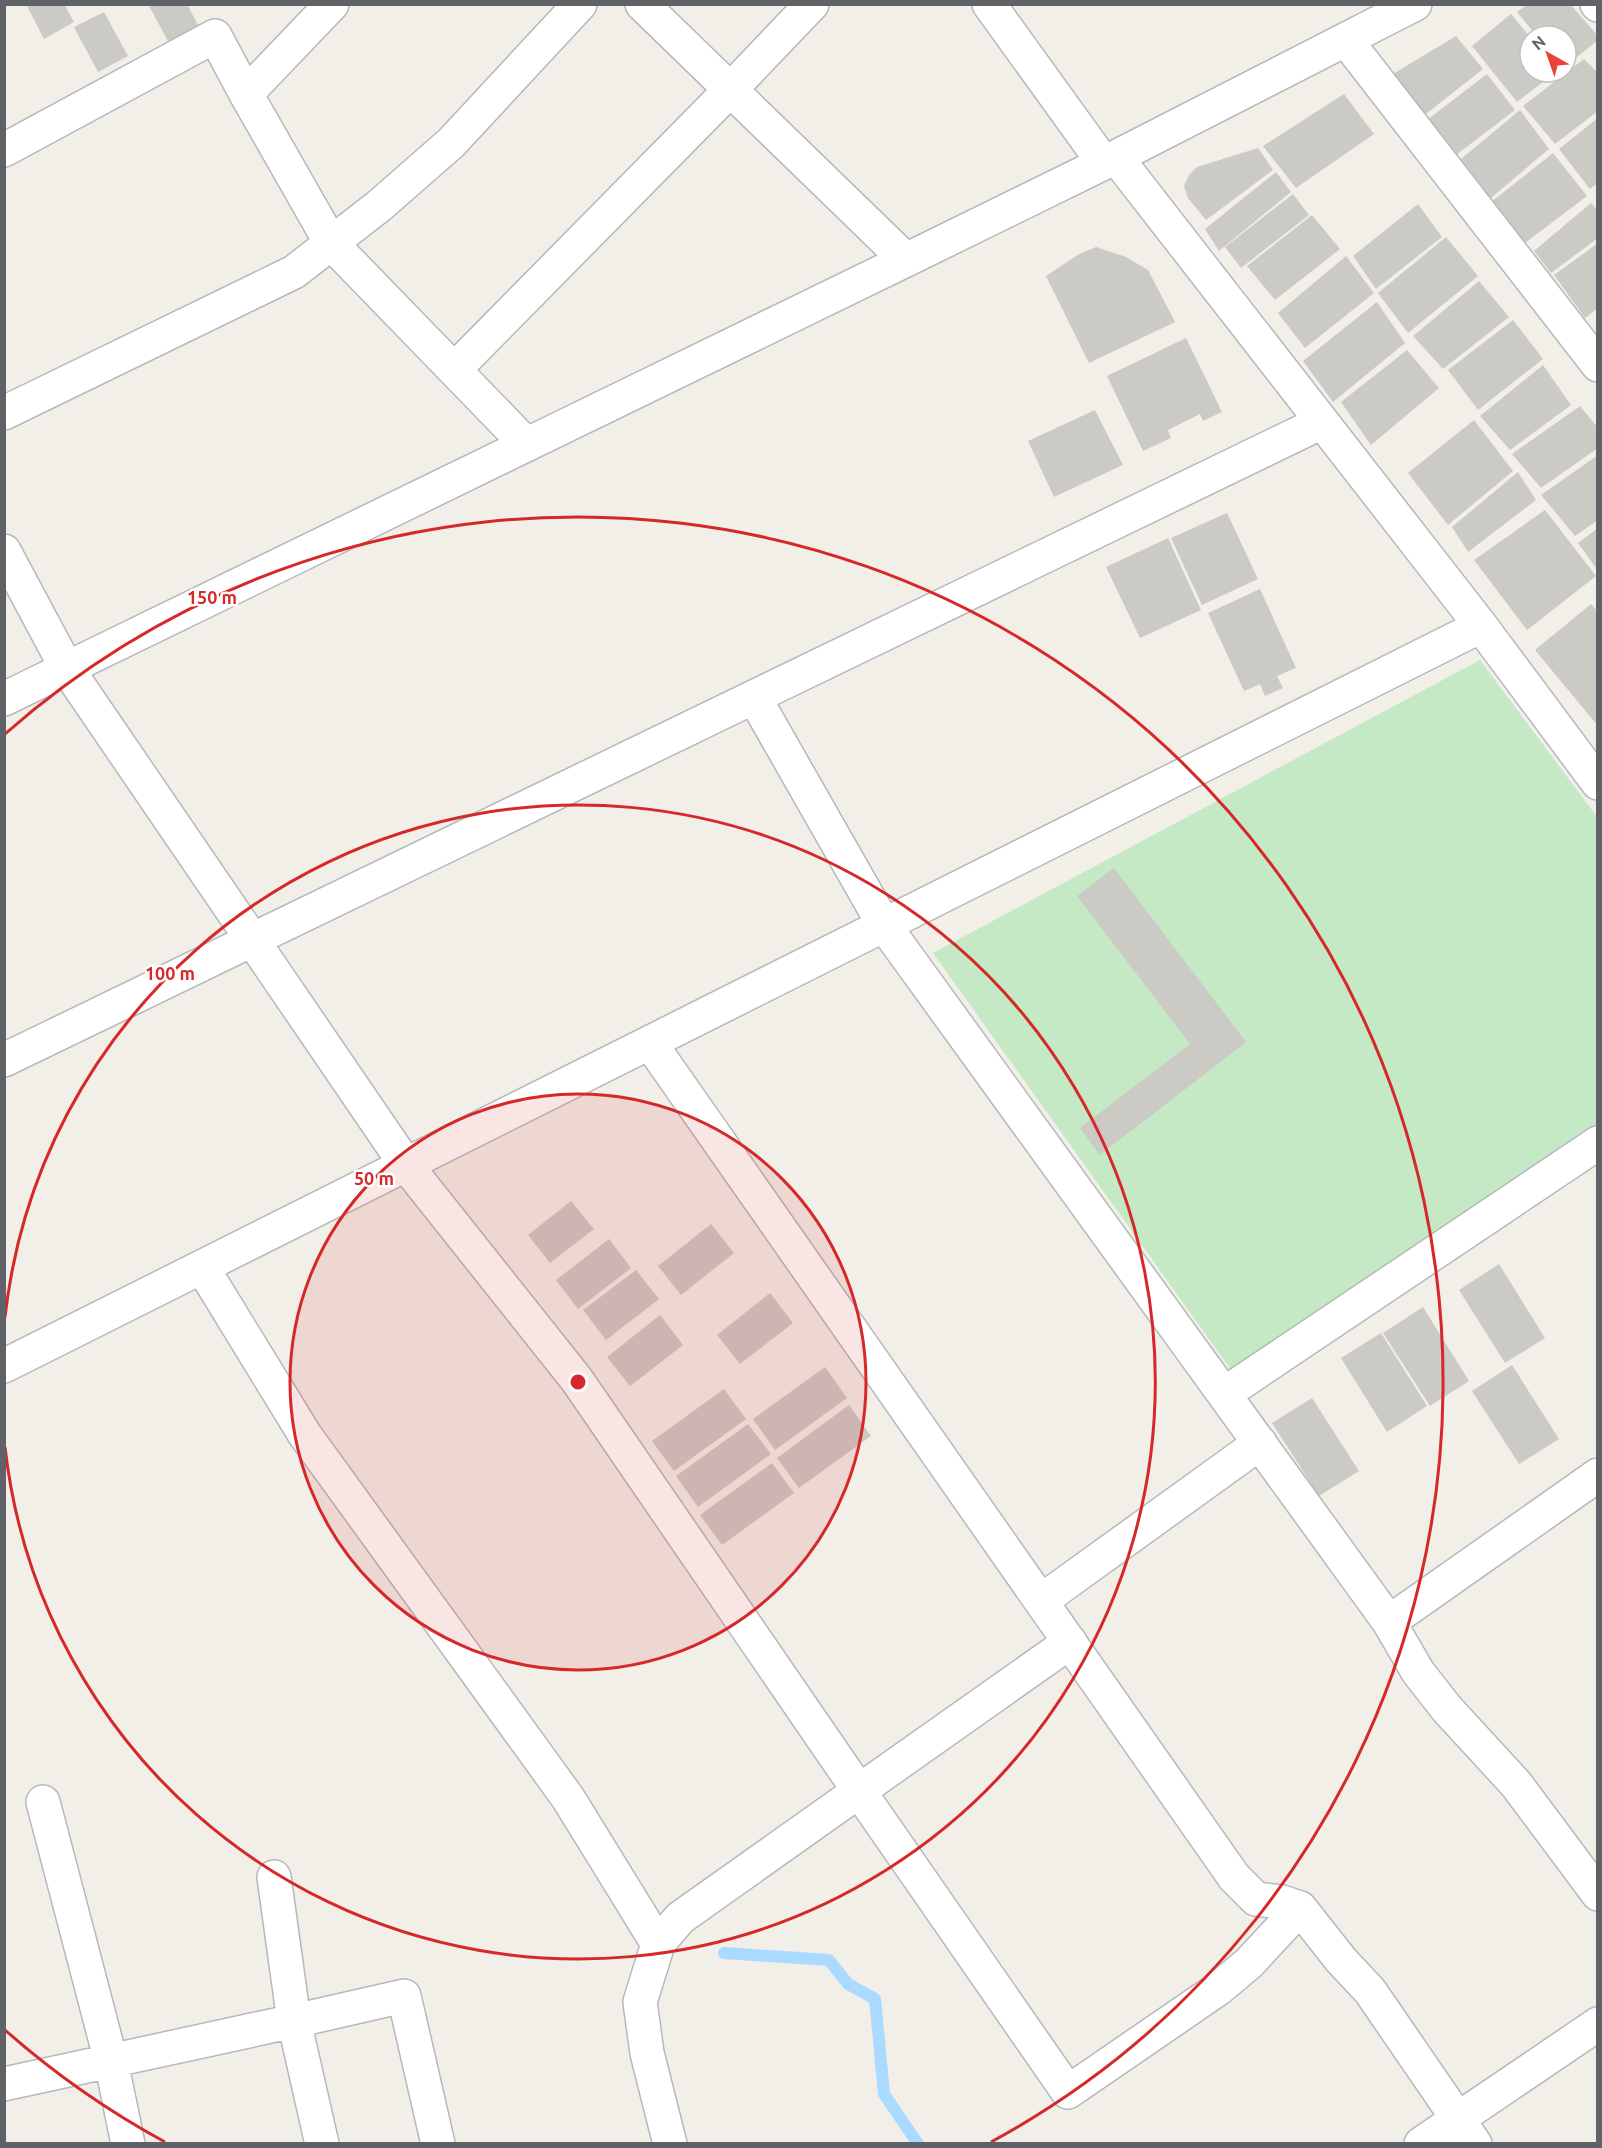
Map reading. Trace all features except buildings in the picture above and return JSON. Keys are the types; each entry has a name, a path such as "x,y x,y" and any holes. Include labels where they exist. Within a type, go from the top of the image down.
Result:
{"street":[{"path":"246,94 332,4"},
{"path":"4,413 294,272 380,206 451,143 580,4"},
{"path":"642,4 906,260"},
{"path":"455,369 812,4"},
{"path":"989,4 1109,160 1322,422 1481,626 1598,783"},
{"path":"4,699 906,260 1109,160 1415,4"},
{"path":"4,150 215,36 332,243 526,444"},
{"path":"1346,40 1598,365"},
{"path":"4,1060 1322,422"},
{"path":"4,551 66,668 406,1165 577,1380 1068,2092 1218,1989 1249,1963 1300,1908"},
{"path":"4,1366 1481,626"},
{"path":"754,697 884,925 1389,1622 1418,1672 1447,1709 1516,1784 1598,1894"},
{"path":"650,1043 1234,1877 1256,1899 1282,1902 1300,1908 1341,1960 1370,1991 1466,2131"},
{"path":"1224,1394 1598,1143"},
{"path":"202,1267 305,1435 568,1798 658,1944"},
{"path":"1041,1601 1260,1443"},
{"path":"1389,1622 1598,1474"},
{"path":"670,2144 647,2053 640,2002 658,1944 680,1918 1070,1642"},
{"path":"43,1802 111,2061 128,2144"},
{"path":"274,1877 294,2021 322,2144"},
{"path":"4,2084 404,1996 438,2144"},
{"path":"1421,2144 1466,2131 1598,2024"}],"green space":[{"path":"1480,660 1597,817 1597,1136 1249,1395 933,953"}],"waterway":[{"path":"724,1953 829,1960 848,1984 875,1999 884,2094 918,2144"}]}
